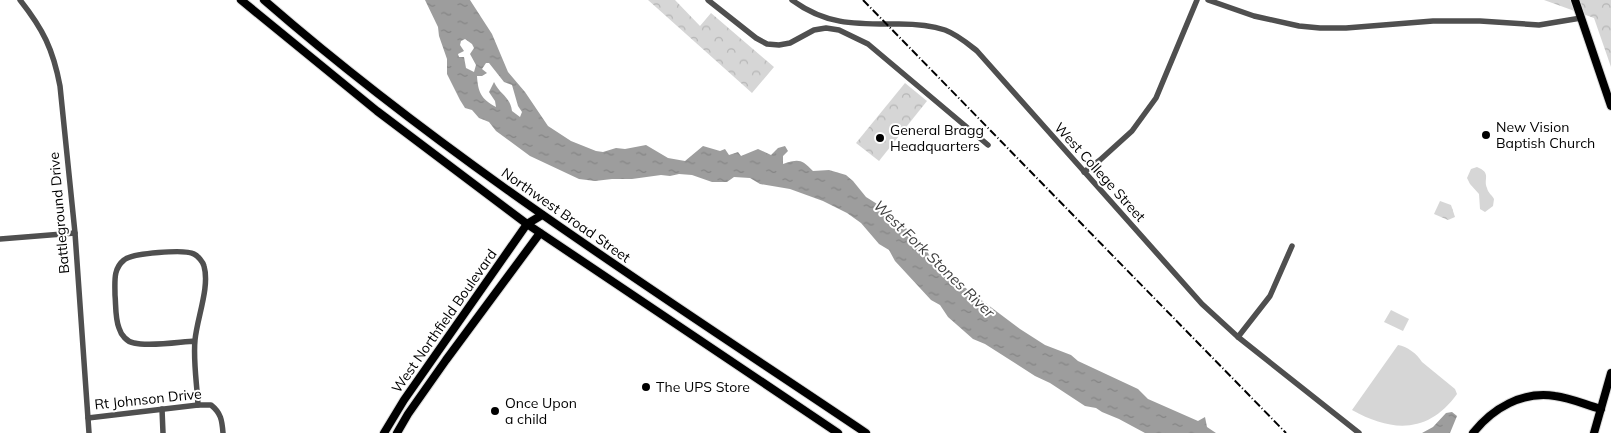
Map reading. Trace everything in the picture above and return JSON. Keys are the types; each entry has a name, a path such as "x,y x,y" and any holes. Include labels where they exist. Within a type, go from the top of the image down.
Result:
{"main road":[{"name":"Northwest Broad Street","path":"241,0 376,111 527,224 838,433"},
{"name":"Northwest Broad Street","path":"264,0 386,99 542,216 866,433"},
{"path":"1575,0 1611,106"},
{"path":"286,38 295,27"},
{"path":"376,111 386,99"},
{"path":"527,224 542,216"},
{"path":"540,232 542,216"},
{"name":"West Northfield Boulevard","path":"384,433 404,400 527,224"},
{"name":"West Northfield Boulevard","path":"397,433 446,360 540,232"},
{"path":"674,322 682,310"},
{"path":"722,355 731,343"},
{"path":"1594,433 1611,373"},
{"path":"788,399 796,386"},
{"path":"1473,433 1490,414 1511,402 1533,396 1554,396 1601,409"}],"street":[{"name":"Battleground Drive","path":"20,0 42,30 56,66 60,86 75,233 88,433"},
{"path":"708,0 756,38 767,44 779,45 790,43 814,30 826,28 839,30 868,44 988,145"},
{"name":"West College Street","path":"792,0 808,11 841,23 932,26 946,30 960,38 977,51 1202,304 1238,337 1359,433"},
{"path":"1084,172 1132,131 1156,98 1197,0"},
{"path":"1208,0 1254,16 1299,26 1320,28 1346,28 1433,21 1480,21 1539,25 1581,18"},
{"path":"0,239 75,233"},
{"path":"1238,337 1270,296 1292,246"},
{"path":"195,341 147,344 134,343 125,339 119,329 117,318 114,276 117,266 126,258 185,252 196,254 204,264 205,282 195,341 198,405"},
{"name":"Rt Johnson Drive","path":"88,418 211,405 222,418 223,433"},
{"path":"162,409 163,433"}],"green space":[{"path":"648,0 675,0 700,26 711,13 774,67 752,93"},
{"path":"1544,0 1611,0 1611,67 1594,18"},
{"path":"905,83 927,101 879,161 856,143"},
{"path":"1477,167 1486,174 1486,185 1494,199 1493,206 1485,212 1480,209 1479,194 1467,178 1471,169"},
{"path":"1440,201 1451,205 1455,217 1448,220 1434,214"},
{"path":"1391,310 1409,319 1403,331 1384,322"},
{"path":"1398,345 1415,353 1422,362 1455,389 1457,394 1435,416 1409,425 1382,423 1352,410"}],"water":[{"path":"425,0 470,0 492,34 508,72 525,92 548,126 571,141 596,151 603,152 616,148 625,149 646,145 668,158 685,161 703,146 720,151 725,149 729,155 738,152 741,156 758,149 771,155 778,148 785,146 788,151 783,156 783,164 799,161 806,164 813,171 829,170 846,175 866,197 882,207 924,244 929,255 968,290 1020,329 1045,345 1071,355 1078,361 1138,389 1148,399 1198,421 1205,417 1207,427 1216,433 1145,433 1096,408 1085,406 985,344 973,339 948,317 940,305 931,300 895,261 889,250 879,244 861,223 847,213 823,201 790,189 760,184 750,178 734,177 727,182 712,182 692,175 679,174 595,181 579,179 530,156 496,131 489,122 479,118 472,110 465,108 447,74 447,59 438,27","holes":["465,39 474,48 470,54 476,65 474,72 466,68 464,57 459,57 458,54 464,51 460,45 461,41","486,63 489,63 504,82 512,85 518,106 522,112 520,117 512,111 509,102 494,82 489,92 495,101 496,107 481,94 477,76 487,73 482,69"]},
{"path":"1452,412 1457,416 1450,433 1422,433 1433,427 1446,413"}],"railway":[{"path":"863,0 1286,433"}],"place":[{"name":"New Vision Baptish Church","path":"1486,135"},
{"name":"General Bragg Headquarters","path":"880,138"},
{"name":"The UPS Store","path":"646,387"},
{"name":"Once Upon a child","path":"495,411"}],"water label":[{"name":"West Fork Stones River","path":"934,259"}]}
